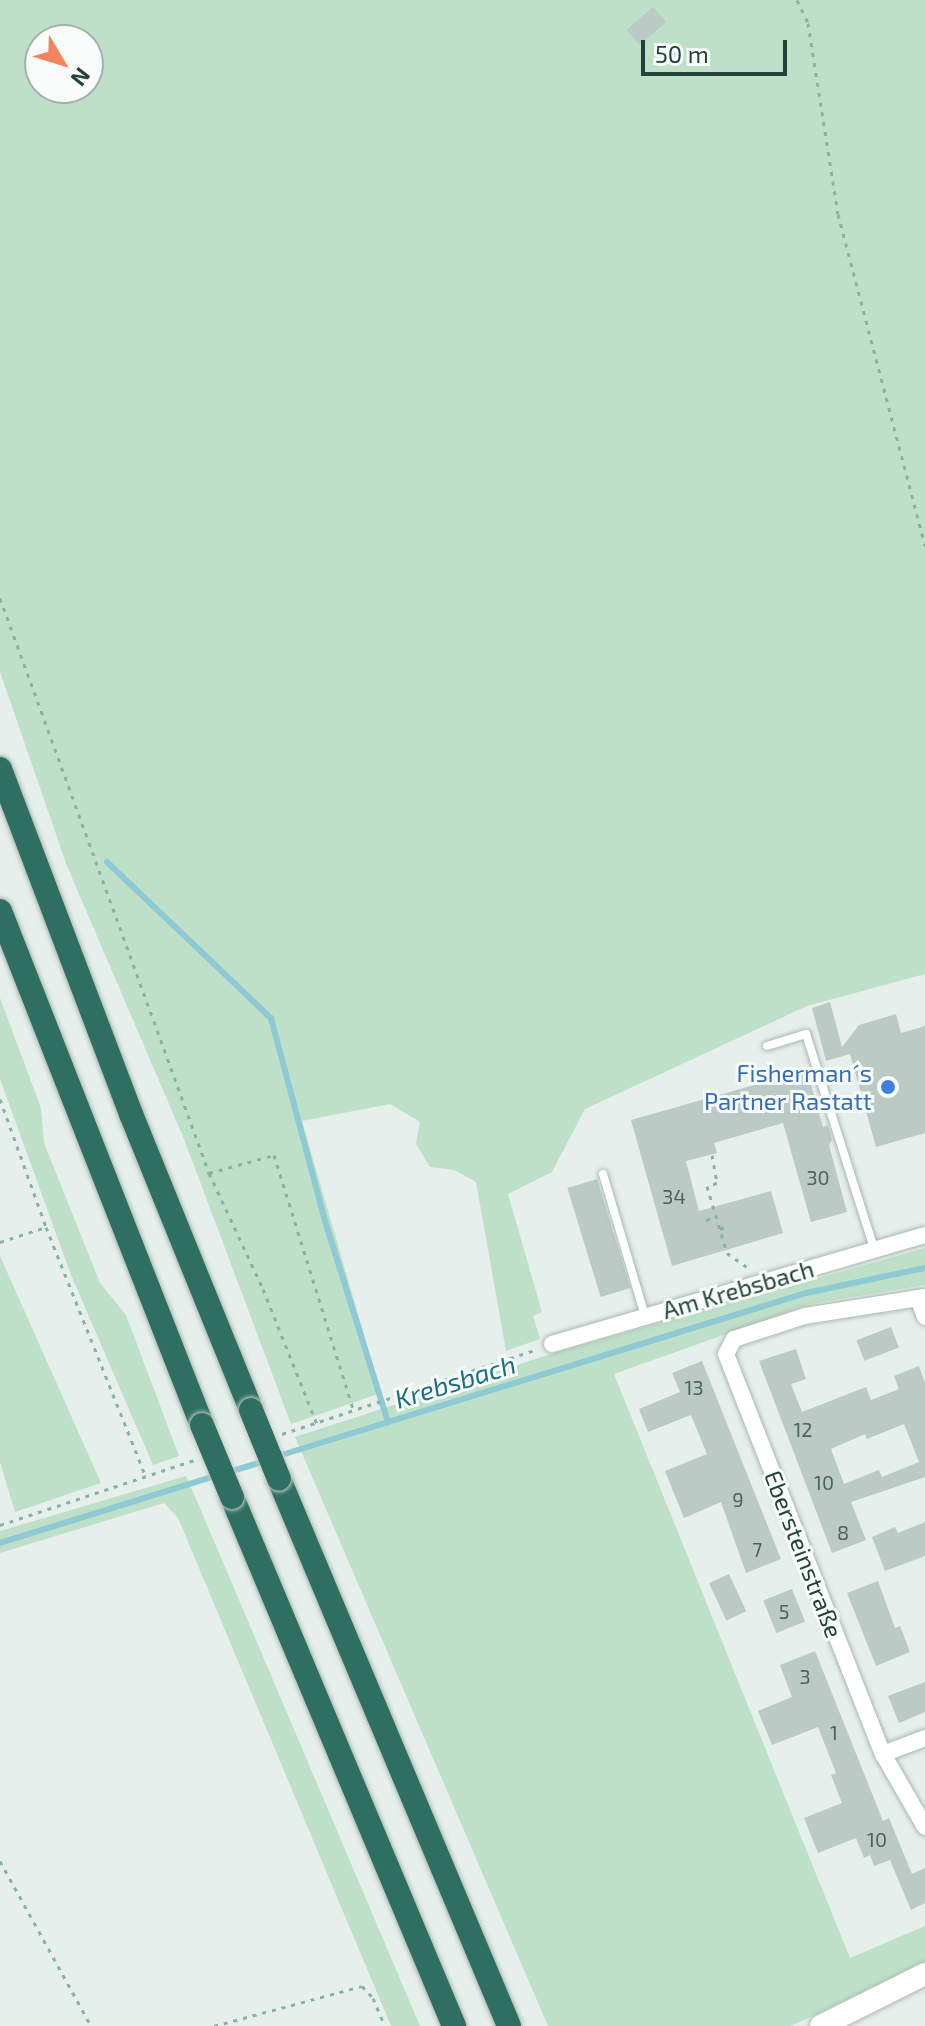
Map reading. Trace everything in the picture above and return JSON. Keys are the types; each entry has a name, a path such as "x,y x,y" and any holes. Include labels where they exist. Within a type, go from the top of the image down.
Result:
{"highway":[{"path":"0,769 131,1114 279,1479 509,2026"},
{"path":"0,911 110,1200 454,2026"}],"main road":[{"path":"821,2026 925,1974"}],"street":[{"name":"Am Krebsbach","path":"552,1344 925,1235"},
{"path":"921,1298 925,1317"},
{"name":"Ebersteinstraße","path":"921,1298 832,1310 790,1321 734,1339 726,1354 883,1754 925,1827"},
{"path":"883,1754 925,1738"}],"lane":[{"path":"767,1046 806,1034 874,1250"},
{"path":"603,1174 645,1316"}],"path":[{"path":"797,0 808,23 838,214 925,546"},
{"path":"0,598 209,1173 263,1289 317,1424 552,1344"},
{"path":"0,1099 46,1227 145,1474 0,1525"},
{"path":"209,1173 274,1155 354,1412"},
{"path":"712,1155 717,1183 707,1186 727,1253 749,1268 753,1285"},
{"path":"706,1220 716,1217"},
{"path":"720,1229 728,1226"},
{"path":"0,1242 46,1227"},
{"path":"0,1861 91,2026"},
{"path":"214,2026 362,1986 373,1998 385,2026"}],"green space":[{"path":"0,0 925,0 925,974 807,1006 585,1109 552,1172 508,1194 542,1312 533,1316 540,1339 506,1351 476,1182 454,1170 430,1167 416,1144 420,1122 390,1104 302,1121 381,1393 291,1424 184,1139 67,866 0,672"},
{"path":"0,998 41,1108 44,1143 100,1283 126,1315 179,1456 153,1465 71,1275 0,1079"},
{"path":"925,1248 925,1285 810,1304 614,1374 850,1958 925,1926 925,1963 791,2026 548,2026 295,1437 554,1353"},
{"path":"0,1256 101,1483 15,1512 0,1462"},
{"path":"186,1476 420,2026 391,2026 178,1518 164,1503 0,1553 0,1531"}],"building":[{"path":"653,7 666,22 640,45 627,30"},
{"path":"830,1002 842,1047 859,1025 896,1014 901,1033 925,1026 925,1133 876,1147 850,1054 826,1061 812,1008"},
{"path":"807,1070 823,1127 828,1125 832,1140 829,1145 847,1212 811,1222 783,1123 714,1143 717,1153 686,1161 699,1211 771,1191 783,1233 672,1266 631,1120"},
{"path":"597,1179 630,1288 601,1297 567,1188"},
{"path":"891,1327 899,1348 864,1361 856,1340"},
{"path":"796,1349 806,1379 791,1384 802,1412 866,1387 871,1400 899,1389 894,1376 919,1366 925,1383 925,1477 851,1502 866,1540 832,1553 759,1361","holes":["904,1424 919,1462 882,1477 879,1470 844,1484 831,1449 865,1434 867,1439"]},
{"path":"702,1361 781,1559 746,1573 721,1502 684,1518 665,1471 707,1454 691,1415 648,1432 639,1409 680,1392 672,1373"},
{"path":"925,1522 925,1556 885,1571 872,1537 895,1527 898,1533"},
{"path":"729,1574 746,1611 726,1620 709,1583"},
{"path":"878,1581 895,1628 900,1626 910,1652 876,1666 847,1593"},
{"path":"792,1589 805,1621 776,1633 763,1601"},
{"path":"815,1651 883,1821 889,1818 912,1874 925,1868 925,1903 911,1910 890,1860 874,1866 870,1855 864,1858 856,1838 818,1853 804,1818 842,1803 831,1775 836,1773 818,1727 772,1745 758,1711 792,1697 780,1665"},
{"path":"925,1682 925,1712 899,1723 888,1696"}],"waterway":[{"path":"107,862 271,1018 325,1221 388,1422"},
{"name":"Krebsbach","path":"275,1457 806,1293 925,1268"},
{"name":"Krebsbach","path":"229,1472 264,1461"},
{"name":"Krebsbach","path":"0,1543 218,1475"}],"place":[{"name":"Fisherman´s Partner Rastatt","path":"888,1087"}]}
